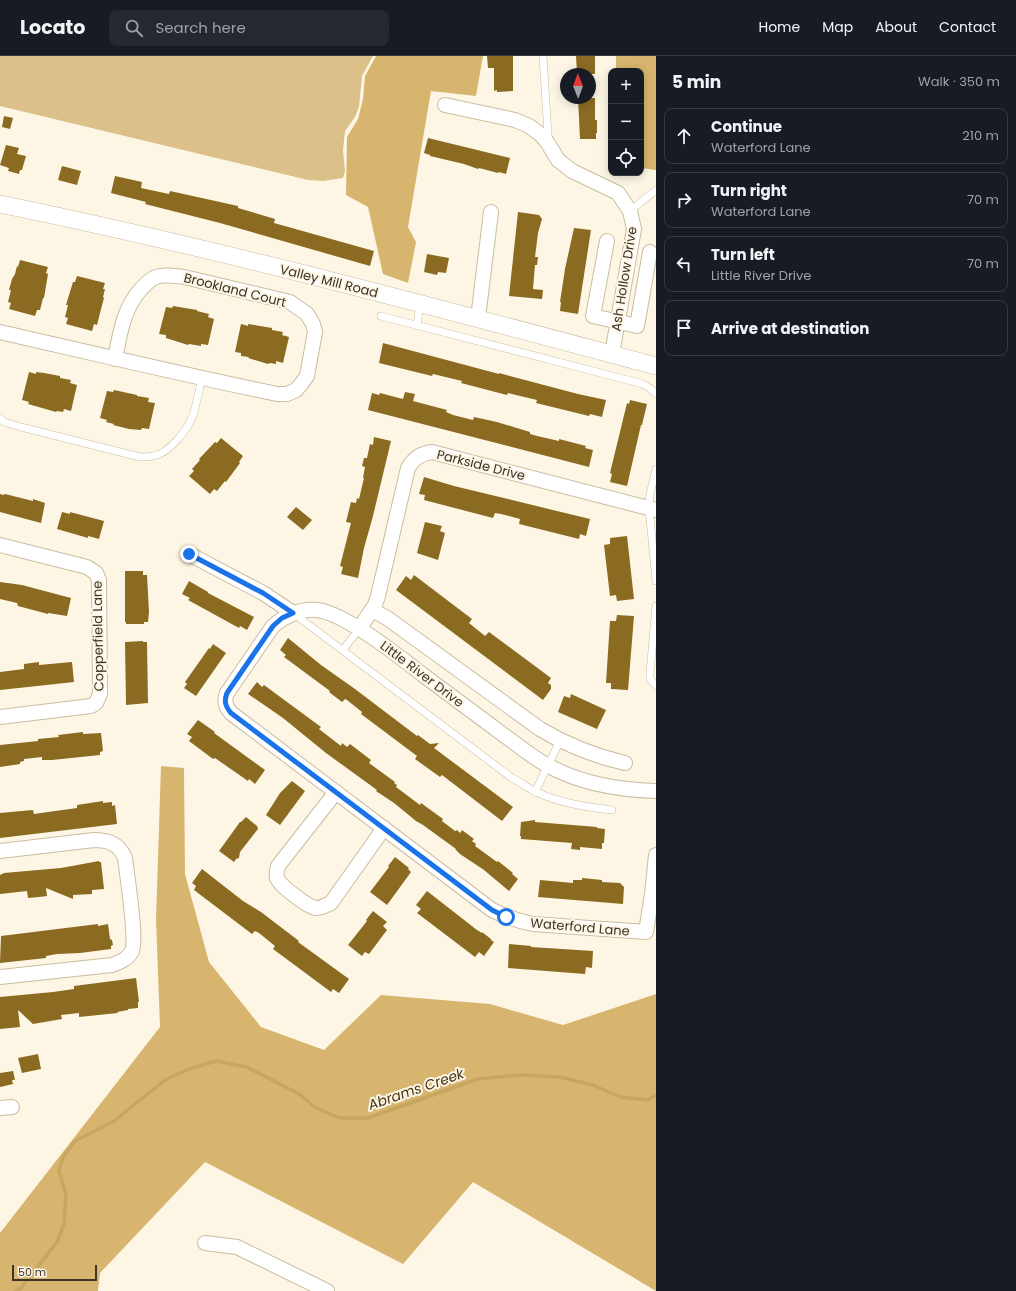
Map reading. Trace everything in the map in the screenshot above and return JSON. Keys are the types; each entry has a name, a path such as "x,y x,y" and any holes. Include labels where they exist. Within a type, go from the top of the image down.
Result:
{"street":[{"name":"Ash Hollow Drive","path":"445,105 522,123 540,134 558,160 572,171 618,193 630,211 634,229 612,354"},
{"name":"Valley Mill Road","path":"0,204 78,220 420,303 656,366"},
{"path":"478,318 491,212"},
{"path":"607,241 593,316 637,326 650,252"},
{"name":"Brookland Court","path":"0,332 115,359 202,378 277,394 287,394 296,390 307,376 315,332 313,324 307,314 290,302 184,277 169,275 155,277 145,285 130,304 123,320 115,359"},
{"name":"Parkside Drive","path":"359,629 372,610 378,596 408,468 411,462 424,453 432,452 652,509"},
{"name":"Copperfield Lane","path":"0,545 87,567 96,573 99,580 100,694 96,703 90,706 0,717"},
{"path":"189,554 263,593 293,613"},
{"name":"Little River Drive","path":"293,613 304,610 318,610 330,613 359,629 378,641 524,750 548,766 603,785 656,791"},
{"path":"372,610 387,618 540,729 560,741 581,750 602,758 625,763"},
{"name":"Waterford Lane","path":"293,613 282,618 273,626 227,693 224,700 226,707 231,713 492,910 506,917 533,924 646,932 656,854"},
{"path":"336,792 278,866 276,872 277,879 281,884 308,906 316,908 331,903 384,828"},
{"path":"0,852 103,840 118,846 125,858 134,937 132,951 128,956 112,965 0,977"},
{"path":"205,1243 237,1247 327,1291"}],"lane":[{"path":"543,56 548,135 551,148"},
{"path":"630,211 656,190"},
{"path":"417,326 420,303"},
{"path":"381,316 643,384 656,394"},
{"path":"0,418 4,422 21,427 140,457 154,456 164,451 175,442 187,427 193,415 202,378"},
{"path":"656,469 650,494 656,581"},
{"path":"656,606 650,672 650,679 656,686"},
{"path":"293,613 512,778 535,792 570,804 612,810"},
{"path":"343,650 359,629"},
{"path":"535,792 560,741"}],"shaded area":[{"path":"0,56 373,56 362,76 359,107 355,117 345,131 343,150 345,171 343,178 323,181 308,180 0,106"},
{"path":"376,56 483,56 476,96 431,91 408,227 416,242 408,283 383,274 368,207 346,195 347,137 358,119 363,99 365,76"},
{"path":"616,56 656,56 656,170 644,168 644,68 616,68"},
{"path":"161,766 184,768 185,874 209,962 261,1027 324,1050 381,995 490,1004 563,1025 656,994 656,1291 473,1182 403,1264 205,1162 100,1273 98,1291 0,1291 0,1233 160,1027 156,919"}],"building":[{"path":"487,56 513,56 513,91 494,91 494,68 488,68"},
{"path":"576,56 595,56 595,68 577,68"},
{"path":"578,104 595,104 595,120 597,120 596,139 580,139"},
{"path":"4,116 13,118 10,129 2,127"},
{"path":"428,138 510,158 506,174 478,169 430,156 424,153"},
{"path":"6,145 19,148 17,154 26,156 22,170 20,170 19,174 8,171 9,168 0,165"},
{"path":"62,166 81,171 77,185 58,180"},
{"path":"115,176 142,182 141,188 169,194 170,191 238,206 238,208 275,219 274,223 374,251 370,266 220,223 145,204 146,202 111,193"},
{"path":"518,212 539,215 542,219 538,233 535,257 538,257 537,265 535,265 533,289 543,290 542,299 509,296"},
{"path":"574,228 591,230 578,314 560,311 565,269"},
{"path":"427,254 449,258 446,273 438,272 437,275 424,272"},
{"path":"20,260 48,267 46,273 48,274 44,298 40,310 37,310 35,316 9,309 11,303 8,302 11,290 9,290"},
{"path":"77,276 105,283 103,289 105,289 104,298 97,325 94,324 92,331 66,324 68,318 65,317 68,305 66,305 73,282 75,282"},
{"path":"173,306 197,310 209,314 208,317 214,319 208,345 188,345 166,338 166,335 159,334 166,307 172,308"},
{"path":"241,324 272,328 272,330 283,332 282,335 289,337 283,363 276,361 276,364 268,364 248,358 249,357 241,356 241,353 235,352"},
{"path":"383,343 499,374 606,400 602,417 590,414 589,416 536,403 537,400 508,393 507,395 461,383 462,381 433,374 432,376 379,363"},
{"path":"29,372 60,376 60,378 71,380 70,383 77,385 71,411 64,409 63,412 56,412 28,404 29,402 22,400"},
{"path":"114,390 149,398 148,402 155,403 149,429 129,429 113,425 114,424 106,422 107,420 100,418 107,391 113,392"},
{"path":"405,392 415,394 413,401 447,410 446,412 453,415 473,420 474,417 497,422 530,432 530,434 537,436 559,441 559,439 586,446 585,448 593,450 589,467 368,410 372,393 379,395 380,393 403,399"},
{"path":"630,400 647,404 627,486 610,482 612,474 610,473 627,403 629,404"},
{"path":"374,437 391,441 358,578 341,574 343,567 340,566 351,523 346,522 351,502 356,503 357,498 359,499 365,467 362,466 364,458 367,458 370,444 373,445"},
{"path":"221,438 243,456 239,462 240,463 226,482 225,481 217,491 214,489 210,494 189,476 194,471 192,469 200,460 199,459 215,442 217,443"},
{"path":"424,477 454,486 590,519 586,536 580,534 579,539 519,524 520,519 501,514 495,513 493,518 424,500 425,495 419,494"},
{"path":"0,494 33,501 33,499 45,503 41,523 0,512"},
{"path":"296,507 312,520 303,530 287,517"},
{"path":"62,512 70,514 70,512 104,521 99,539 88,536 88,538 57,529"},
{"path":"425,522 442,526 440,531 445,533 438,560 417,553"},
{"path":"627,536 634,599 617,601 616,595 610,596 604,545 610,544 610,538"},
{"path":"125,571 143,571 143,575 147,575 149,612 148,622 144,622 144,624 126,624 125,622"},
{"path":"414,575 472,619 469,623 485,636 489,632 551,678 548,683 551,685 551,689 543,700 396,590 406,576 411,580"},
{"path":"189,581 208,593 254,617 247,630 240,626 239,628 188,600 190,598 182,594"},
{"path":"0,582 22,585 71,598 67,616 48,614 18,606 17,603 0,599"},
{"path":"617,615 634,616 628,690 611,689 611,683 606,683 610,621 616,621"},
{"path":"288,638 321,665 417,736 418,735 430,744 439,743 434,748 513,807 502,821 442,775 440,777 415,759 417,756 361,714 362,712 347,700 345,699 342,702 329,692 330,691 284,657 286,655 280,650"},
{"path":"125,642 147,642 148,703 126,705"},
{"path":"213,644 226,653 196,696 184,688 187,684 185,682"},
{"path":"39,662 39,665 72,662 74,682 0,690 0,672 24,669 24,664"},
{"path":"257,682 262,687 264,685 321,727 319,729 341,746 342,743 347,747 350,744 371,760 369,763 395,782 394,783 397,785 396,787 420,805 421,803 443,819 442,821 455,831 457,830 460,833 462,830 474,839 472,841 476,844 475,846 497,862 498,861 518,879 509,891 484,870 460,854 456,849 416,821 376,791 377,790 326,753 283,718 248,694"},
{"path":"571,694 606,710 597,729 558,712 564,696 570,698"},
{"path":"198,720 265,770 255,784 249,779 248,781 215,758 213,759 189,741 192,737 187,734"},
{"path":"83,732 83,734 101,733 103,751 100,752 100,755 52,760 42,760 42,757 24,759 24,761 20,762 20,764 0,767 0,745 38,741 38,739 59,737 58,735"},
{"path":"292,781 305,791 280,825 266,815 280,793"},
{"path":"103,801 103,803 112,802 112,806 115,805 117,824 0,838 0,813 33,810 34,814 77,808 77,805"},
{"path":"246,817 257,826 258,829 240,852 239,858 234,862 219,851 240,822"},
{"path":"535,820 535,822 605,829 602,849 580,847 580,850 571,849 572,843 521,839 521,822"},
{"path":"395,857 409,868 408,869 411,872 387,905 370,892"},
{"path":"99,861 101,862 104,889 92,890 92,894 73,895 73,899 46,888 47,896 28,898 27,891 0,894 0,875 4,873 61,868"},
{"path":"202,869 349,979 339,993 333,989 331,992 273,949 275,946 259,933 255,931 252,934 194,890 196,886 192,883"},
{"path":"582,878 602,880 602,882 620,883 624,887 623,904 538,897 540,880 573,883 573,880 582,880"},
{"path":"427,891 494,942 484,956 479,952 475,957 417,913 421,909 416,905"},
{"path":"373,911 387,922 383,926 387,930 369,954 365,952 362,956 348,945"},
{"path":"98,924 98,926 108,924 110,939 112,940 113,945 111,946 111,949 57,954 46,956 46,958 0,963 1,936"},
{"path":"509,944 593,951 592,968 586,967 585,974 508,968"},
{"path":"136,978 139,1002 138,1008 128,1009 117,1012 118,1013 79,1017 79,1013 61,1015 62,1019 33,1024 18,1010 20,1027 0,1029 0,997 53,992 74,989 74,986"},
{"path":"38,1054 41,1069 22,1073 18,1058"},
{"path":"13,1071 15,1080 12,1080 13,1084 0,1087 0,1073"}],"waterway":[{"name":"Abrams Creek","path":"15,1291 21,1288 57,1242 64,1224 66,1195 59,1171 63,1157 75,1141 114,1121 165,1080 189,1069 216,1061 247,1067 299,1094 315,1107 339,1118 368,1118 478,1079 521,1075 560,1077 593,1085 620,1097 648,1100 656,1095"}],"route":[{"path":"189,554 263,593 293,613 282,618 273,626 227,693 224,700 226,707 231,713 492,910 506,917"}]}
